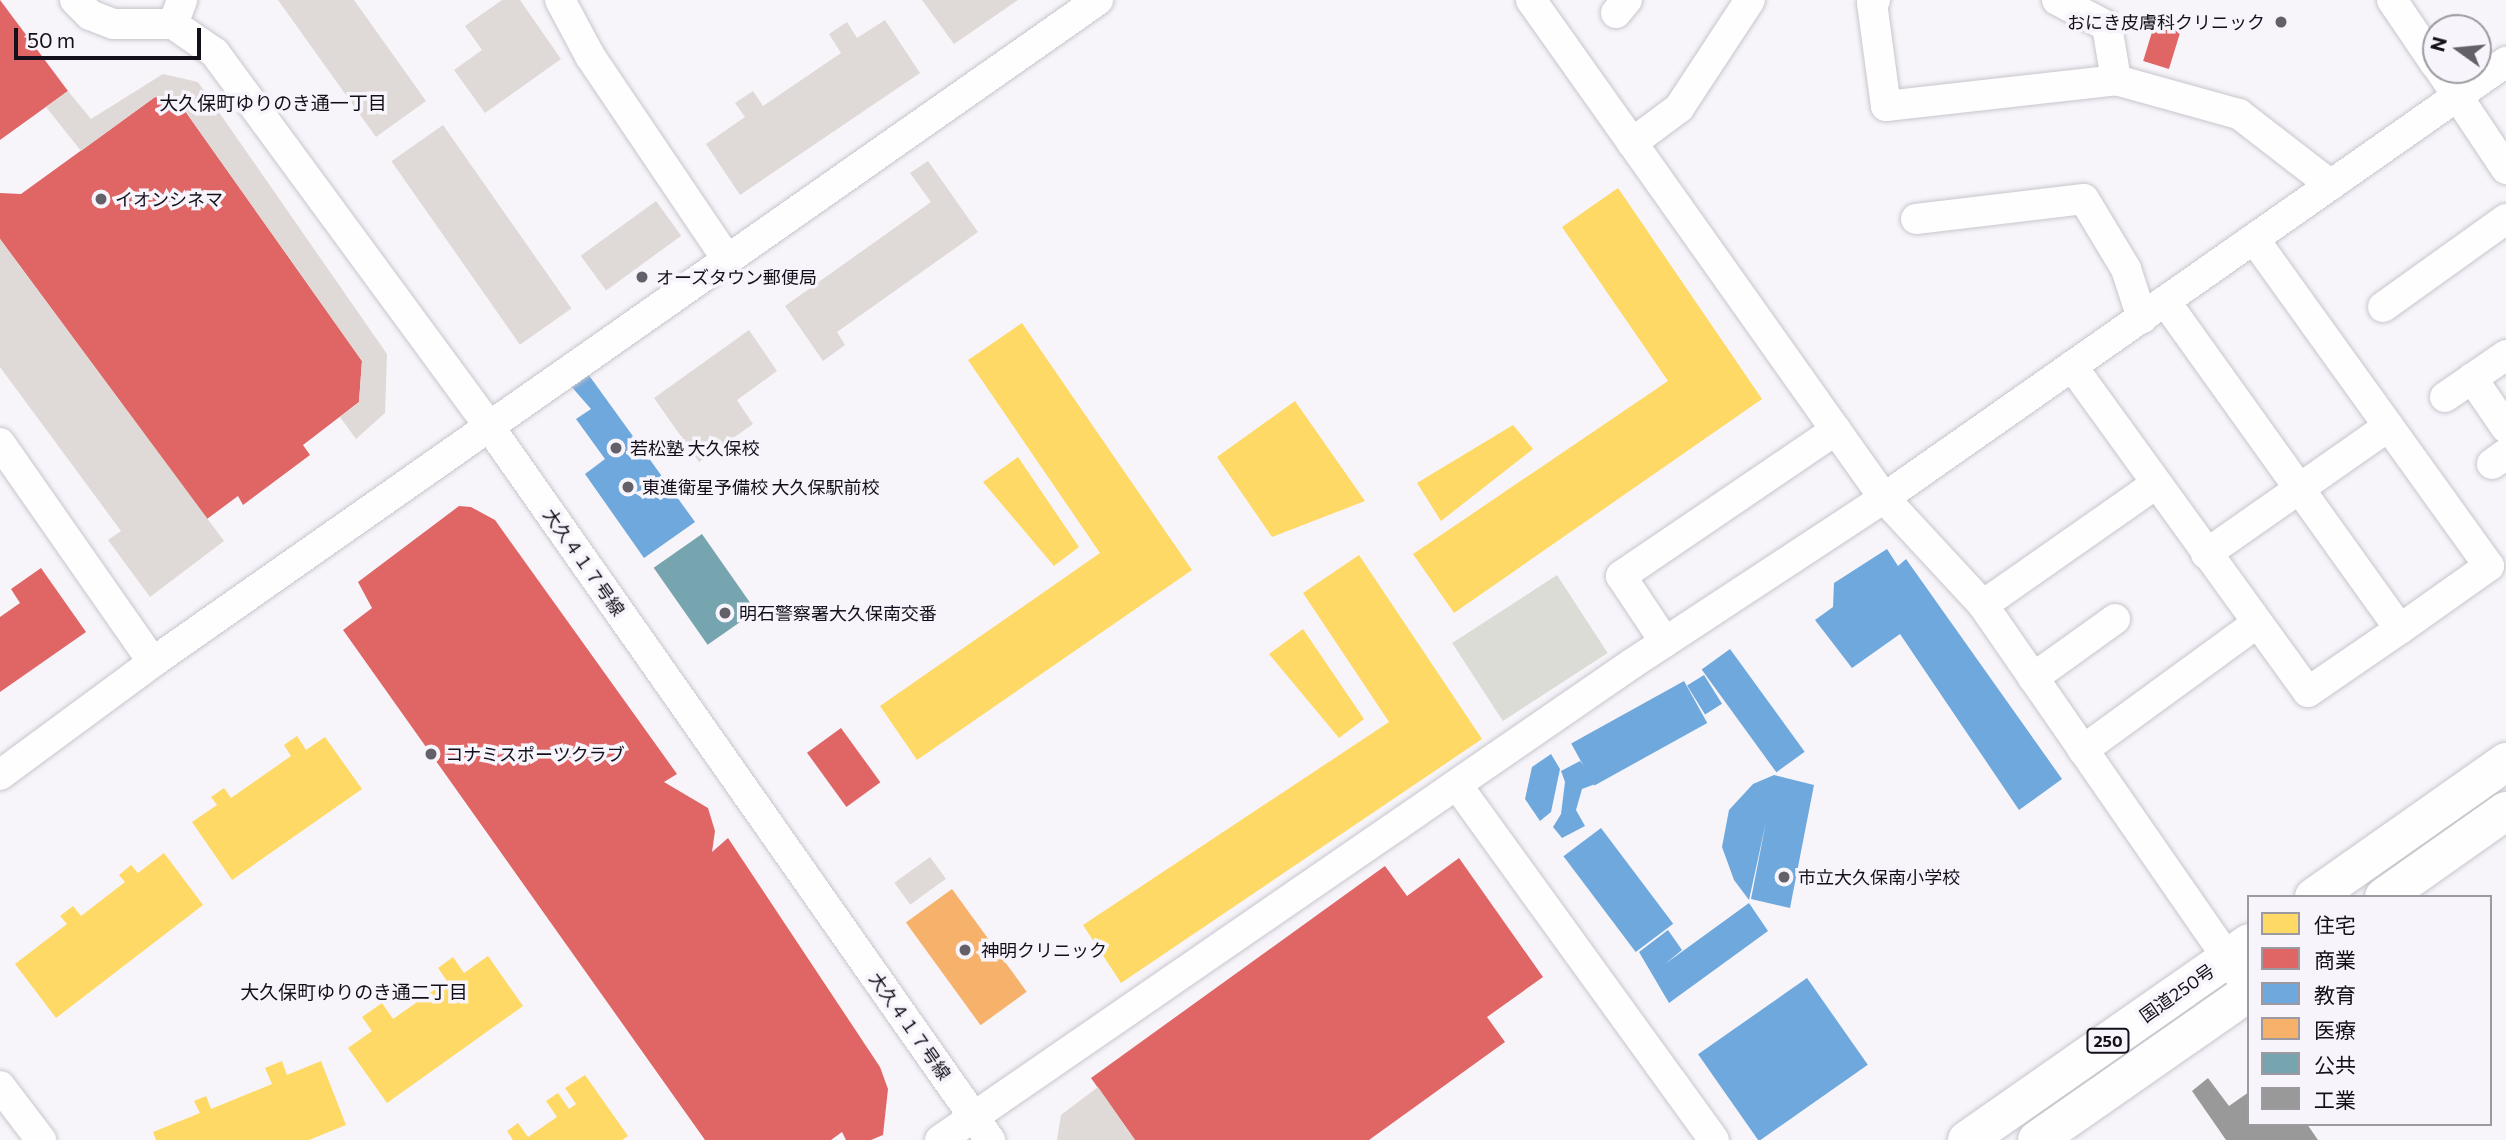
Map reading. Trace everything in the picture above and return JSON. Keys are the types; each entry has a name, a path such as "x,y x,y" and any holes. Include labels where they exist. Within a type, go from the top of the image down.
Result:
{"highway":[{"path":"2317,895 2506,762"},
{"path":"2387,895 2506,811"},
{"name":"国道250号","path":"1967,1140 2243,970"},
{"name":"250","path":"2037,1140 2243,970"}],"street":[{"path":"75,0 90,15 113,23 178,12"},
{"path":"560,0 590,56 727,259"},
{"path":"0,775 153,662 491,429 727,259 1098,0"},
{"path":"1531,0 1884,498 1983,605 2082,750 2243,970"},
{"path":"1632,143 1679,108 1750,0"},
{"path":"1875,0 1872,3 1886,106 2116,80 2239,114 2331,185"},
{"path":"2057,0 2107,26 2116,80"},
{"path":"2392,0 2422,44"},
{"name":"大久４１７号線","path":"178,12 215,53 491,429 981,1128"},
{"path":"940,1140 981,1128 1457,785 1665,642 1884,498 2506,62"},
{"path":"2450,84 2506,169"},
{"path":"1916,219 2084,199 2153,309 2299,488 2400,629"},
{"path":"2383,307 2506,219"},
{"path":"2072,366 2256,624 2308,692 2400,629 2489,566 2254,239"},
{"path":"2445,397 2506,355"},
{"path":"2472,378 2506,428"},
{"path":"2206,554 2389,426"},
{"path":"1665,642 1621,576 1836,430"},
{"path":"0,443 153,662"},
{"path":"1983,605 2156,484"},
{"path":"2033,678 2115,619"},
{"path":"2082,750 2256,624"},
{"path":"1457,785 1714,1140"},
{"path":"0,1086 41,1140"}],"shaded area":[{"path":"1557,575 1608,653 1503,721 1452,643"}],"building: 住宅":[{"path":"1618,188 1762,399 1454,613 1413,554 1668,381 1562,227"},
{"path":"1022,323 1192,570 917,760 880,706 1100,553 968,360"},
{"path":"1295,401 1365,501 1272,537 1217,457"},
{"path":"1513,425 1533,449 1441,521 1417,483"},
{"path":"1018,457 1079,547 1054,566 983,482"},
{"path":"1359,555 1482,739 1121,983 1083,925 1389,722 1303,593"},
{"path":"1303,629 1364,719 1339,738 1269,654"},
{"path":"297,736 306,750 325,737 362,789 232,880 192,822 217,805 211,797 224,788 231,798 291,756 284,745"},
{"path":"164,853 203,905 56,1018 15,964 67,924 60,916 73,906 81,916 125,882 119,875 131,865 138,873"},
{"path":"488,956 523,1006 387,1103 348,1048 372,1031 362,1017 382,1003 393,1019 447,981 438,968 453,957 464,973"},
{"path":"282,1061 287,1075 321,1061 346,1125 309,1140 156,1140 153,1132 200,1113 194,1101 206,1096 211,1109 272,1084 265,1068"},
{"path":"585,1075 628,1136 622,1140 513,1140 507,1131 518,1123 528,1137 557,1117 546,1101 558,1093 569,1109 576,1104 565,1088"}],"building: 商業":[{"path":"0,0 68,91 0,140"},
{"path":"2156,19 2182,27 2169,69 2143,61"},
{"path":"155,97 178,101 362,361 359,402 303,445 310,455 243,505 238,496 207,519 0,239 0,193 21,194"},
{"path":"459,506 471,507 495,520 677,774 664,782 708,808 715,831 712,852 728,838 880,1067 888,1089 883,1135 871,1140 846,1140 842,1132 831,1140 705,1140 343,630 372,608 358,582"},
{"path":"41,568 86,632 0,692 0,617 20,603 11,589"},
{"path":"841,728 880,782 846,807 807,753"},
{"path":"1459,858 1543,977 1487,1017 1505,1042 1369,1140 1135,1140 1091,1078 1385,866 1407,896"}],"building: 教育":[{"path":"588,374 695,522 644,558 585,474 605,459 576,419 591,409 570,385"},
{"path":"1887,549 1898,566 1906,559 2062,779 2019,810 1900,634 1852,668 1815,620 1833,607 1834,583"},
{"path":"1730,649 1805,752 1776,772 1702,670"},
{"path":"1704,675 1722,704 1705,714 1687,686"},
{"path":"1684,681 1707,723 1594,786 1571,744"},
{"path":"1551,754 1560,769 1551,812 1540,821 1525,799 1532,767"},
{"path":"1580,761 1598,783 1582,789 1576,810 1585,826 1562,838 1553,827 1561,814 1565,782 1561,771"},
{"path":"1774,775 1814,785 1790,908 1751,899 1766,822 1749,900 1734,880 1722,847 1729,810 1753,784"},
{"path":"1601,828 1673,924 1636,952 1563,856"},
{"path":"1749,903 1768,931 1669,1003 1639,952 1668,930 1682,950 1665,964"},
{"path":"1807,978 1868,1065 1758,1140 1698,1054"}],"building: 医療":[{"path":"952,889 1027,992 981,1025 906,923"}],"building: 公共":[{"path":"702,534 756,611 708,645 654,568"}],"building: 工業":[{"path":"2208,1078 2229,1106 2247,1093 2247,1126 2308,1126 2318,1140 2226,1140 2192,1091"}],"building: その他":[{"path":"278,0 354,0 426,101 376,137"},
{"path":"502,0 520,0 561,59 485,113 454,70 482,50 465,26"},
{"path":"922,0 1018,0 954,44"},
{"path":"885,20 920,73 740,195 706,144 745,117 735,103 753,91 763,106 841,53 829,34 847,22 857,38"},
{"path":"163,74 198,82 387,354 385,413 356,439 340,417 359,402 362,361 178,101 155,97 81,151 46,107 68,91 91,119"},
{"path":"443,125 571,308 520,345 391,161"},
{"path":"928,161 978,232 837,332 845,345 823,361 785,306 931,202 910,173"},
{"path":"656,201 681,236 606,290 581,256"},
{"path":"0,239 224,541 150,597 108,540 121,531 0,367"},
{"path":"749,330 777,371 737,400 753,424 699,462 654,398"},
{"path":"930,857 946,879 910,905 894,883"},
{"path":"1098,1087 1135,1140 1057,1140 1061,1115"}],"place":[{"name":"おにき皮膚科クリニック","path":"2281,22"},
{"name":"イオンシネマ","path":"101,199"},
{"name":"オーズタウン郵便局","path":"642,277"},
{"name":"若松塾 大久保校","path":"616,448"},
{"name":"東進衛星予備校 大久保駅前校","path":"628,487"},
{"name":"明石警察署大久保南交番","path":"725,613"},
{"name":"コナミスポーツクラブ","path":"431,754"},
{"name":"市立大久保南小学校","path":"1784,877"},
{"name":"神明クリニック","path":"965,950"}],"district":[{"name":"大久保町ゆりのき通一丁目","path":"273,103"},
{"name":"大久保町ゆりのき通二丁目","path":"354,992"}]}
